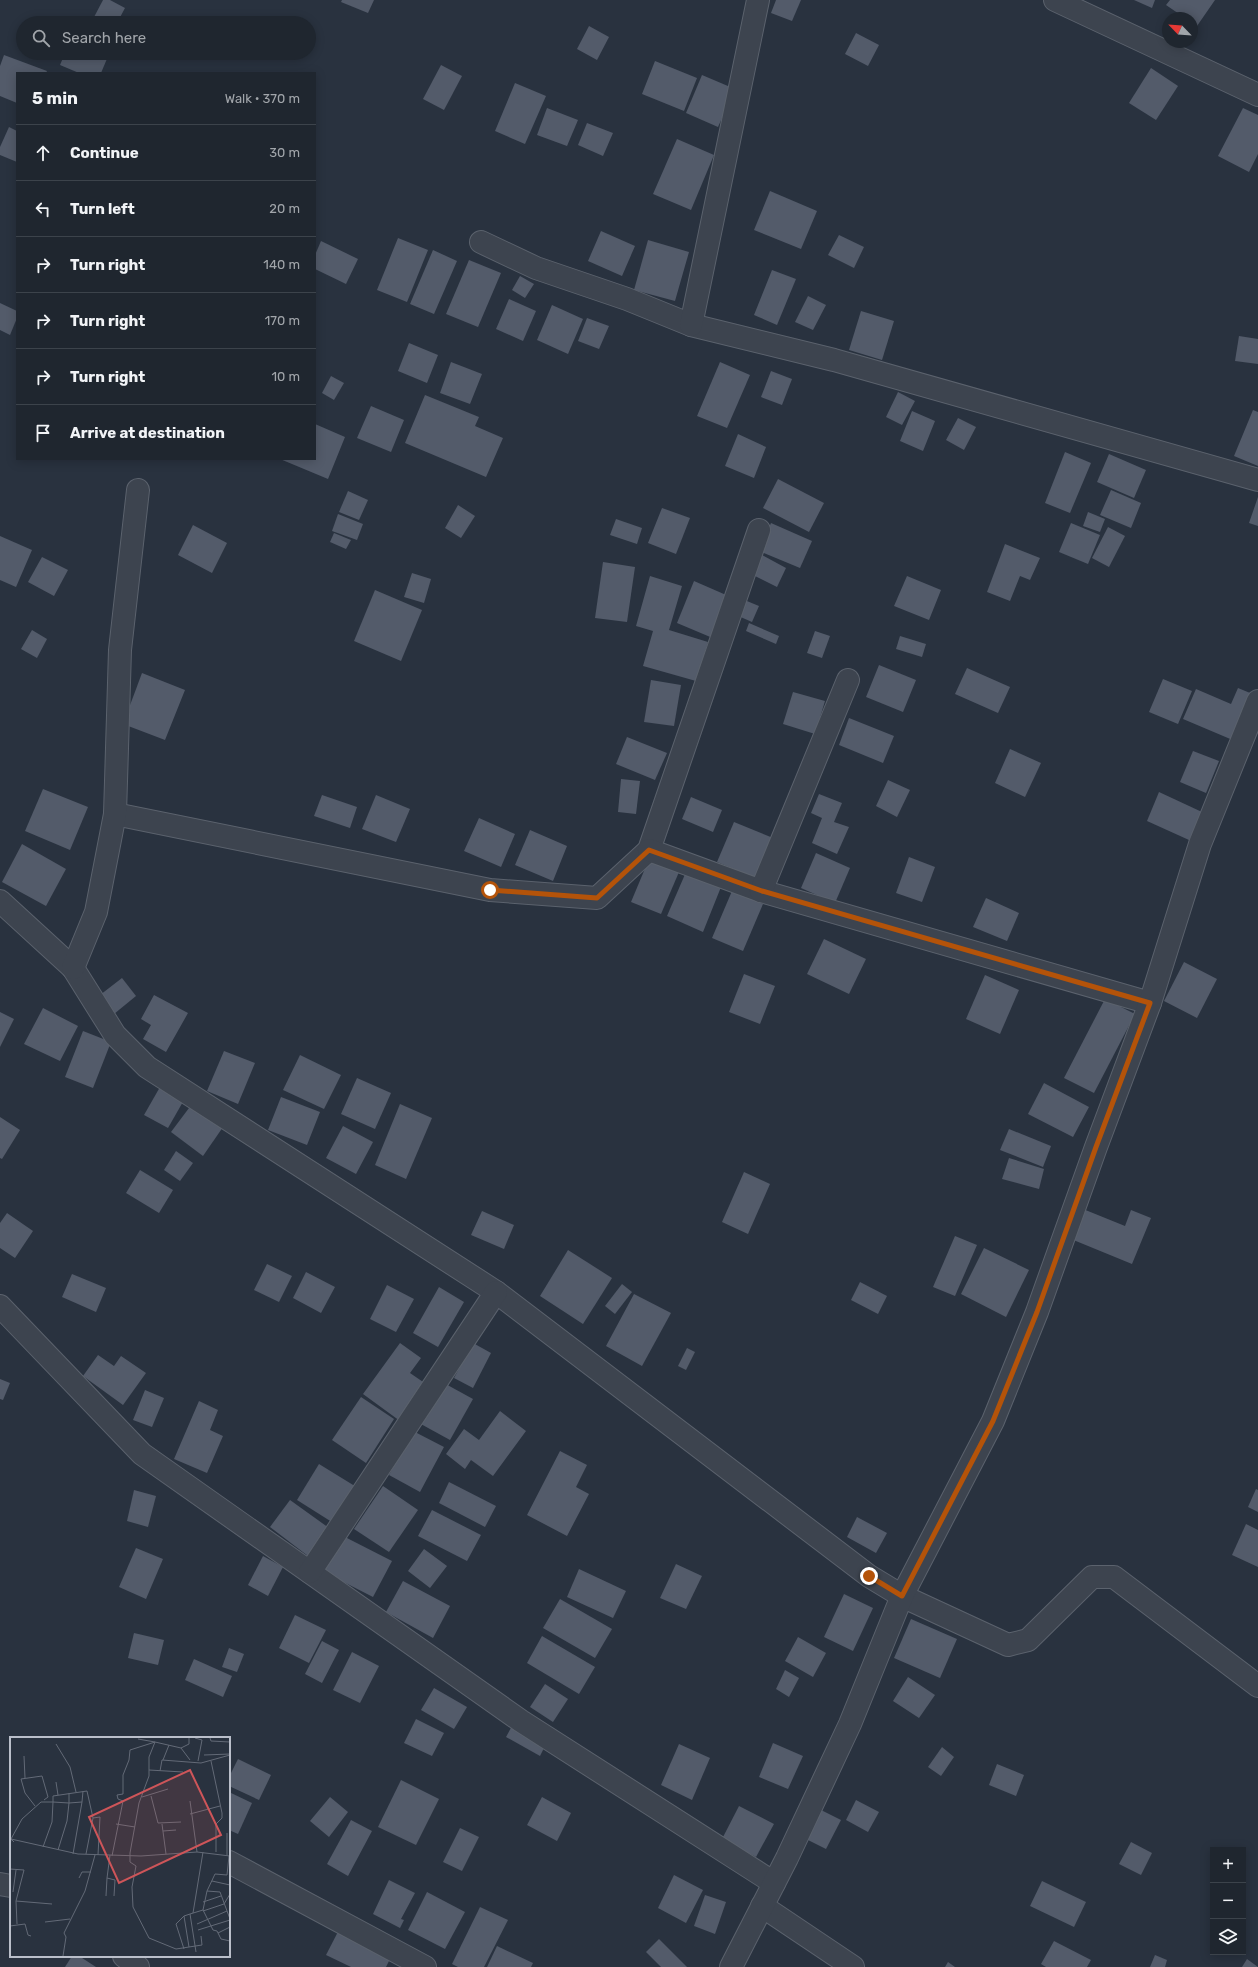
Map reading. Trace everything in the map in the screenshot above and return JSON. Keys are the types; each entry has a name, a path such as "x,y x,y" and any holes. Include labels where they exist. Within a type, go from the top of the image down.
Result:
{"street":[{"path":"691,325 758,0"},
{"path":"1055,0 1258,94"},
{"path":"481,242 536,268 627,299 691,325 834,360 1258,480"},
{"path":"73,968 96,912 115,814 120,650 138,490"},
{"path":"115,814 490,890 597,898 649,850 759,530"},
{"path":"762,891 848,680"},
{"path":"731,1967 774,1884 850,1724 902,1596 993,1421 1037,1312 1096,1147 1150,1003 1200,844 1258,701"},
{"path":"649,850 762,891 1150,1003"},
{"path":"0,901 73,968 115,1035 147,1067 496,1292 869,1576 902,1596 1008,1645 1028,1640 1092,1577 1114,1577 1258,1686"},
{"path":"310,1572 496,1292"},
{"path":"0,1306 142,1454 521,1721 774,1884"},
{"path":"230,1863 425,1967"},
{"path":"0,1884 10,1886"},
{"path":"762,1906 853,1967"},
{"path":"125,1957 138,1967"}],"building":[{"path":"103,0 110,0 125,8 121,16 95,16"},
{"path":"342,0 374,0 368,13 341,2"},
{"path":"776,0 801,0 792,21 771,13"},
{"path":"1134,0 1155,0 1152,8"},
{"path":"1170,0 1215,0 1198,25 1198,12 1176,12 1166,5"},
{"path":"589,26 609,37 597,60 577,49"},
{"path":"856,33 879,45 868,66 845,54"},
{"path":"4,55 47,71 16,72 16,103 0,96 0,66"},
{"path":"62,60 106,60 101,72 77,72 60,65"},
{"path":"655,61 697,78 684,111 642,94"},
{"path":"441,65 462,76 444,110 423,99"},
{"path":"1151,68 1178,86 1156,120 1129,103"},
{"path":"702,75 735,89 718,127 686,113"},
{"path":"515,83 546,96 525,144 495,131"},
{"path":"547,108 578,120 567,146 537,135"},
{"path":"1243,108 1258,115 1258,154 1249,172 1218,156"},
{"path":"587,123 613,133 603,156 578,145"},
{"path":"9,127 16,130 16,162 0,155 0,147"},
{"path":"677,139 714,155 691,210 653,194"},
{"path":"770,191 817,211 801,249 754,230"},
{"path":"601,231 635,246 622,276 588,261"},
{"path":"839,235 864,247 854,268 828,255"},
{"path":"398,238 428,250 407,302 377,290"},
{"path":"648,240 689,252 675,301 634,290"},
{"path":"321,241 358,259 346,284 316,269 316,253"},
{"path":"433,250 457,261 434,314 410,304"},
{"path":"469,260 501,273 478,327 446,314"},
{"path":"772,270 796,279 777,325 754,315"},
{"path":"520,276 534,284 525,298 512,290"},
{"path":"808,296 826,305 813,330 795,322"},
{"path":"509,299 536,311 523,341 496,329"},
{"path":"0,303 16,311 16,320 10,335 0,330"},
{"path":"552,305 583,319 568,354 537,340"},
{"path":"861,311 894,321 882,360 849,350"},
{"path":"587,318 609,326 599,349 578,341"},
{"path":"1239,336 1258,339 1258,364 1235,361"},
{"path":"409,343 438,355 427,383 398,371"},
{"path":"451,362 482,374 470,404 440,393"},
{"path":"720,362 750,375 727,428 697,416"},
{"path":"771,371 792,379 782,405 761,397"},
{"path":"331,376 344,383 334,400 322,393"},
{"path":"898,392 915,401 902,425 886,417"},
{"path":"425,395 479,417 475,426 503,438 486,477 405,443"},
{"path":"371,406 404,420 391,452 357,438"},
{"path":"1253,410 1258,412 1258,466 1234,456"},
{"path":"912,411 935,421 923,451 900,441"},
{"path":"958,418 976,427 964,450 946,440"},
{"path":"316,424 345,437 328,479 282,460 316,460"},
{"path":"738,434 766,447 754,478 725,466"},
{"path":"1065,452 1091,463 1070,513 1045,503"},
{"path":"1109,454 1146,470 1134,498 1097,482"},
{"path":"778,479 824,503 809,532 763,508"},
{"path":"1111,490 1141,503 1131,528 1100,515"},
{"path":"348,491 368,500 359,520 339,512"},
{"path":"1258,497 1258,526 1249,523"},
{"path":"458,505 475,516 461,538 445,528"},
{"path":"662,508 690,518 676,554 648,543"},
{"path":"1088,512 1105,519 1100,532 1083,526"},
{"path":"338,514 363,524 357,540 332,531"},
{"path":"616,519 642,528 637,544 610,535"},
{"path":"771,523 812,541 800,568 759,551"},
{"path":"1071,523 1100,535 1088,564 1059,552"},
{"path":"193,525 227,543 212,573 178,555"},
{"path":"1108,527 1125,536 1109,567 1092,558"},
{"path":"334,533 351,540 346,549 330,542"},
{"path":"0,536 32,550 16,587 0,580"},
{"path":"1005,544 1040,558 1030,580 1020,576 1010,601 987,592"},
{"path":"762,555 786,568 777,587 753,575"},
{"path":"42,557 68,570 54,596 28,582"},
{"path":"603,562 635,567 627,622 595,618"},
{"path":"412,573 431,579 424,603 404,597"},
{"path":"650,576 682,586 669,630 708,642 696,681 643,666 653,631 636,626"},
{"path":"907,576 941,590 929,620 894,606"},
{"path":"694,581 733,598 715,639 677,623"},
{"path":"375,590 422,610 401,661 354,641"},
{"path":"742,599 759,606 752,622 736,615"},
{"path":"749,623 779,636 776,644 746,631"},
{"path":"32,630 47,639 37,658 21,649"},
{"path":"815,631 830,636 822,658 807,653"},
{"path":"900,636 926,644 922,657 896,649"},
{"path":"879,665 916,680 903,712 866,697"},
{"path":"967,668 1010,687 998,713 955,694"},
{"path":"142,673 185,690 165,740 123,724"},
{"path":"1163,679 1192,691 1178,724 1149,712"},
{"path":"651,680 681,685 674,726 644,722"},
{"path":"1238,688 1255,695 1235,741 1183,719 1196,689 1231,704"},
{"path":"793,692 825,701 815,734 783,724"},
{"path":"849,718 894,736 883,763 839,745"},
{"path":"627,737 667,753 655,780 616,764"},
{"path":"1010,749 1041,763 1025,797 995,783"},
{"path":"1193,751 1219,761 1206,793 1180,782"},
{"path":"621,779 640,781 636,814 618,812"},
{"path":"888,780 910,790 897,817 876,806"},
{"path":"43,789 88,807 70,850 25,831"},
{"path":"1159,792 1202,812 1189,840 1147,821"},
{"path":"819,794 842,803 834,822 849,827 837,854 812,843 822,818 811,813"},
{"path":"322,795 357,807 350,828 314,816"},
{"path":"376,795 410,809 396,842 362,829"},
{"path":"691,797 722,810 713,832 682,819"},
{"path":"479,818 515,834 501,867 464,851"},
{"path":"734,822 778,840 761,880 717,862"},
{"path":"530,830 567,846 553,881 515,865"},
{"path":"22,844 66,869 46,906 2,882"},
{"path":"816,853 850,868 835,903 801,888"},
{"path":"909,857 935,867 922,902 896,893"},
{"path":"649,859 679,872 661,914 631,902"},
{"path":"686,872 721,887 703,932 667,916"},
{"path":"732,891 763,904 743,951 712,938"},
{"path":"986,898 1019,913 1007,941 973,927"},
{"path":"824,939 866,959 849,994 807,974"},
{"path":"1184,962 1217,979 1197,1018 1164,1001"},
{"path":"744,974 775,986 760,1024 729,1012"},
{"path":"985,975 1019,990 1000,1034 966,1019"},
{"path":"122,978 136,996 114,1014 100,995"},
{"path":"154,995 188,1013 166,1052 143,1039 151,1025 141,1019"},
{"path":"1105,999 1135,1014 1094,1093 1064,1078"},
{"path":"43,1008 78,1026 60,1061 24,1044"},
{"path":"0,1012 14,1019 0,1047"},
{"path":"83,1031 111,1042 93,1088 65,1077"},
{"path":"224,1051 255,1063 238,1104 207,1091"},
{"path":"300,1055 341,1075 324,1109 283,1090"},
{"path":"357,1078 391,1093 375,1129 341,1114"},
{"path":"1044,1083 1089,1107 1073,1137 1028,1114"},
{"path":"160,1087 184,1100 168,1128 144,1115"},
{"path":"281,1097 320,1112 307,1145 268,1130"},
{"path":"192,1104 223,1127 203,1156 171,1132"},
{"path":"400,1104 432,1118 406,1179 375,1165"},
{"path":"0,1117 20,1130 2,1159 0,1158"},
{"path":"343,1126 373,1142 356,1174 326,1158"},
{"path":"1009,1129 1051,1146 1043,1167 1000,1150"},
{"path":"176,1151 193,1163 180,1181 164,1170"},
{"path":"1009,1158 1044,1169 1039,1189 1002,1179"},
{"path":"140,1170 173,1190 159,1213 126,1193"},
{"path":"744,1172 770,1184 748,1234 722,1222"},
{"path":"1083,1209 1125,1226 1131,1210 1151,1218 1132,1264 1071,1239"},
{"path":"482,1211 514,1225 504,1249 471,1235"},
{"path":"7,1213 33,1231 15,1258 0,1248 0,1223"},
{"path":"955,1236 977,1245 955,1296 933,1287"},
{"path":"984,1248 1029,1270 1006,1317 961,1294"},
{"path":"568,1250 612,1278 583,1324 540,1296"},
{"path":"267,1264 292,1276 279,1302 254,1290"},
{"path":"306,1272 335,1287 321,1313 293,1298"},
{"path":"72,1274 106,1288 96,1312 62,1297"},
{"path":"860,1282 887,1296 878,1314 851,1300"},
{"path":"622,1284 632,1292 615,1314 605,1306"},
{"path":"387,1285 414,1299 396,1332 370,1319"},
{"path":"439,1287 464,1302 438,1347 413,1333"},
{"path":"634,1294 671,1313 642,1366 606,1346"},
{"path":"400,1343 421,1358 410,1373 426,1384 400,1421 363,1394"},
{"path":"473,1343 491,1353 473,1388 454,1378"},
{"path":"687,1348 695,1352 686,1370 678,1366"},
{"path":"98,1355 114,1366 121,1356 146,1373 123,1405 83,1376"},
{"path":"0,1379 10,1383 3,1400 0,1399"},
{"path":"442,1382 473,1399 450,1440 419,1423"},
{"path":"145,1390 164,1398 152,1427 133,1420"},
{"path":"361,1397 394,1419 366,1463 332,1440"},
{"path":"199,1401 218,1410 210,1430 223,1436 207,1473 174,1459"},
{"path":"500,1411 526,1431 493,1476 471,1460 465,1469 446,1454 464,1429 479,1440"},
{"path":"413,1431 444,1447 420,1492 389,1475"},
{"path":"560,1451 587,1465 576,1487 589,1494 567,1536 527,1515"},
{"path":"319,1464 358,1488 335,1524 297,1500"},
{"path":"449,1482 496,1506 485,1527 439,1503"},
{"path":"383,1486 418,1510 389,1552 354,1529"},
{"path":"1256,1489 1258,1490 1258,1512 1248,1507"},
{"path":"134,1490 156,1496 148,1527 127,1521"},
{"path":"290,1500 329,1528 308,1556 270,1527"},
{"path":"432,1510 481,1535 467,1561 418,1536"},
{"path":"857,1517 887,1533 876,1553 847,1537"},
{"path":"1246,1524 1258,1530 1258,1567 1232,1555"},
{"path":"343,1536 392,1561 373,1597 324,1572"},
{"path":"136,1548 163,1559 146,1599 119,1587"},
{"path":"424,1549 447,1566 430,1588 408,1571"},
{"path":"263,1556 283,1567 268,1596 248,1585"},
{"path":"676,1564 702,1576 686,1609 660,1598"},
{"path":"579,1569 626,1591 613,1618 567,1597"},
{"path":"403,1581 450,1606 433,1638 386,1612"},
{"path":"844,1594 873,1608 853,1651 824,1637"},
{"path":"560,1599 612,1629 595,1658 543,1628"},
{"path":"295,1615 326,1630 309,1663 279,1648"},
{"path":"911,1619 957,1639 940,1678 894,1658"},
{"path":"134,1633 164,1640 158,1665 128,1658"},
{"path":"542,1636 595,1667 579,1694 527,1663"},
{"path":"798,1637 826,1653 813,1677 785,1661"},
{"path":"322,1641 339,1650 322,1683 305,1674"},
{"path":"229,1648 244,1654 237,1672 222,1667"},
{"path":"352,1652 379,1666 360,1703 333,1690"},
{"path":"194,1659 232,1676 223,1697 185,1680"},
{"path":"785,1670 799,1678 789,1697 776,1689"},
{"path":"908,1677 935,1695 919,1718 893,1701"},
{"path":"545,1684 568,1699 553,1722 530,1707"},
{"path":"434,1688 467,1707 454,1729 421,1710"},
{"path":"416,1719 444,1733 432,1756 404,1743"},
{"path":"512,1726 546,1744 540,1756 506,1737"},
{"path":"773,1743 803,1756 788,1789 759,1777"},
{"path":"679,1744 710,1758 692,1800 661,1785"},
{"path":"942,1747 954,1757 941,1776 928,1767"},
{"path":"238,1759 271,1775 259,1800 230,1786 230,1775"},
{"path":"997,1764 1024,1775 1016,1796 989,1785"},
{"path":"401,1780 439,1799 416,1845 378,1827"},
{"path":"230,1792 252,1803 238,1834 230,1830"},
{"path":"330,1797 348,1812 329,1837 310,1821"},
{"path":"542,1797 571,1813 557,1841 527,1825"},
{"path":"856,1800 879,1812 868,1832 846,1820"},
{"path":"739,1806 774,1824 756,1857 722,1839"},
{"path":"819,1809 841,1820 826,1849 804,1838"},
{"path":"351,1820 372,1831 348,1876 327,1864"},
{"path":"460,1828 479,1837 462,1871 443,1862"},
{"path":"1131,1842 1152,1853 1141,1875 1119,1864"},
{"path":"674,1875 703,1890 686,1923 658,1908"},
{"path":"389,1880 415,1893 401,1919 404,1920 400,1928 373,1914"},
{"path":"1042,1881 1086,1902 1074,1927 1030,1906"},
{"path":"427,1892 465,1912 445,1949 408,1930"},
{"path":"705,1895 726,1902 715,1934 694,1926"},
{"path":"480,1907 508,1920 484,1967 458,1967 452,1964"},
{"path":"342,1924 395,1949 386,1967 351,1967 326,1955"},
{"path":"659,1939 687,1967 661,1967 646,1952"},
{"path":"1054,1941 1091,1960 1087,1967 1046,1967 1041,1964"},
{"path":"497,1946 533,1963 531,1967 487,1967"},
{"path":"1155,1955 1167,1960 1165,1967 1150,1967"},
{"path":"71,1957 81,1957 96,1967 65,1967"},
{"path":"1247,1959 1258,1967 1242,1967"},
{"path":"948,1962 955,1967 945,1967"}],"route":[{"path":"490,890 597,898 649,850 762,891 1150,1003 1096,1147 1037,1312 993,1421 902,1596 869,1576"}]}
